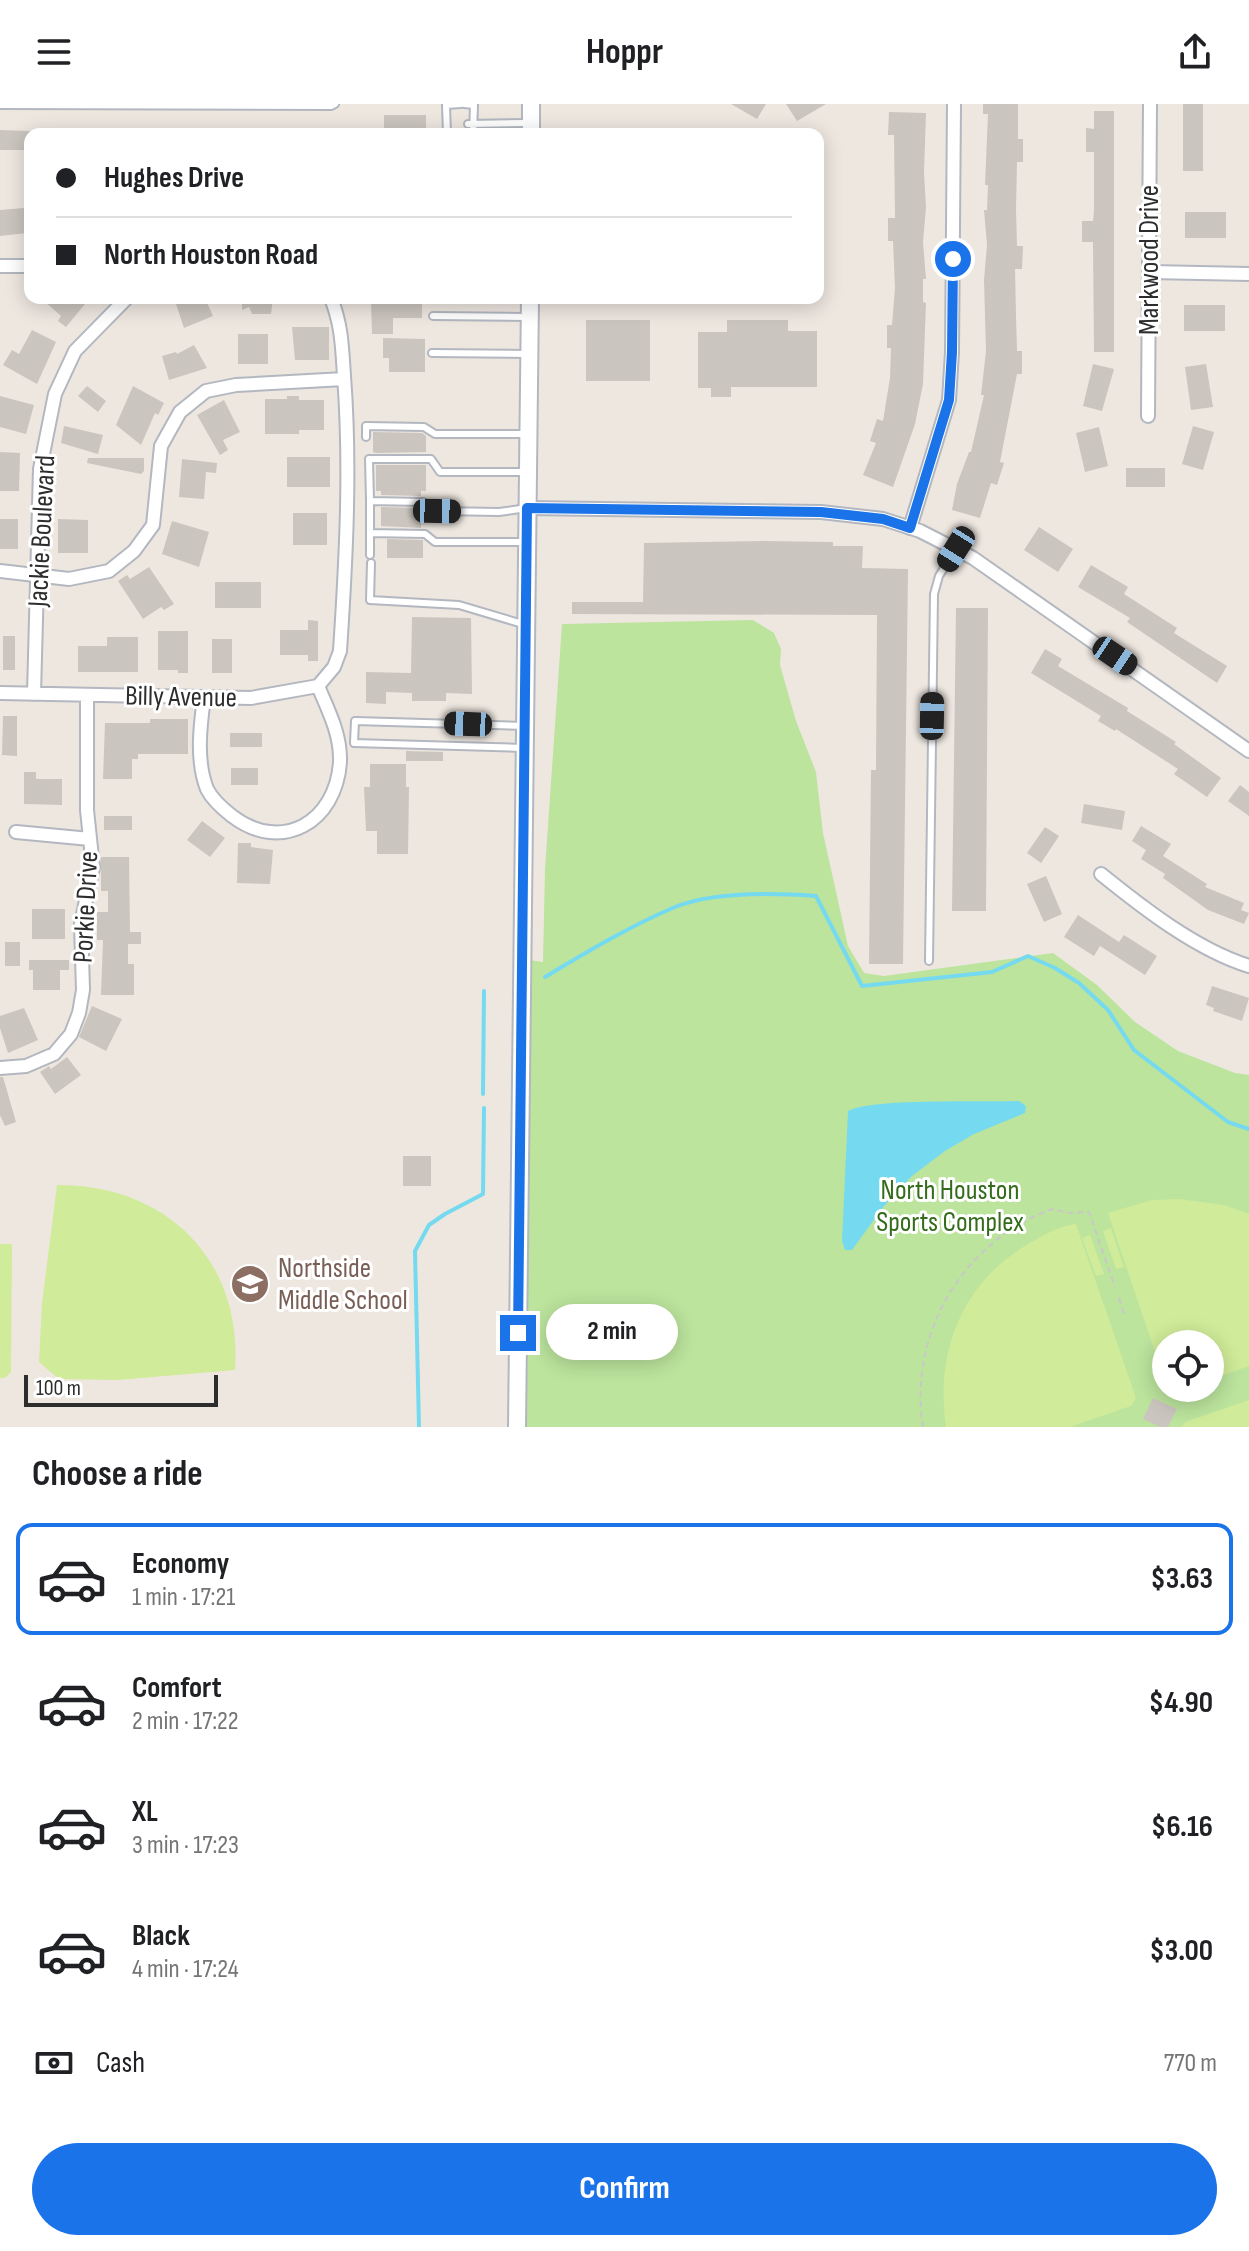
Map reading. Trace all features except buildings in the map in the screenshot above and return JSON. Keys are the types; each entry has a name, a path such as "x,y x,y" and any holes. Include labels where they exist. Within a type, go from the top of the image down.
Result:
{"street":[{"path":"531,104 531,128"},
{"path":"910,528 949,400 954,104"},
{"name":"Markwood Drive","path":"1148,416 1150,104"},
{"path":"0,266 24,266"},
{"path":"1150,272 1249,274"},
{"name":"Jackie Boulevard","path":"34,694 40,469 55,394 75,351 117,304"},
{"path":"204,698 200,752 209,793 244,826 275,831 296,829 312,822 325,809 334,793 340,761 332,717 318,686 334,667 340,651 348,462 348,400 341,323 333,304"},
{"path":"517,1427 530,304"},
{"path":"0,571 69,579 109,571 134,551 153,525 161,446 180,412 206,391 236,385 344,379"},
{"path":"527,508 821,512 883,519 910,528 973,558 1249,751"},
{"name":"Billy Avenue","path":"0,693 251,698 318,686"},
{"name":"Porkie Drive","path":"0,1068 26,1066 54,1054 71,1034 83,990 80,942 93,867 87,810 87,696"},
{"path":"16,832 90,839"},
{"path":"1101,874 1172,926 1230,960 1249,966"}],"lane":[{"path":"0,105 335,104"},
{"path":"449,128 446,105 462,104 474,105 472,128"},
{"path":"471,124 531,128"},
{"path":"433,316 530,317"},
{"path":"432,353 529,354"},
{"path":"366,437 366,426 424,427 435,434 528,434"},
{"path":"526,625 459,605 370,600 369,459 431,459 440,472 528,472"},
{"path":"370,501 423,502 437,511 499,512 527,508"},
{"path":"370,533 425,534 435,542 526,542"},
{"path":"929,961 934,594 939,576 956,549"},
{"path":"524,748 354,743 355,721 525,726"}],"path":[{"path":"923,1427 920,1394 923,1365 938,1315 965,1270 1005,1233 1052,1209 1070,1213 1089,1212 1115,1287"},
{"path":"1119,1298 1124,1314"}],"green space":[{"name":"North Houston Sports Complex","path":"753,620 774,633 781,649 780,665 796,721 816,772 823,833 848,946 864,973 884,976 1053,953 1097,985 1135,1022 1178,1051 1235,1073 1249,1075 1249,1427 517,1427 522,959 543,962 545,869 562,624"},
{"path":"57,1185 96,1188 132,1198 163,1214 190,1236 211,1262 226,1294 234,1330 235,1370 118,1380 59,1379 39,1362 42,1303"},
{"path":"1179,1199 1224,1205 1249,1214 1249,1366 1224,1375 1224,1330 1152,1330 1152,1343 1108,1213 1152,1200"},
{"path":"1076,1224 1136,1398 1131,1406 1070,1427 946,1427 945,1372 950,1346 958,1321 971,1298 1006,1259 1047,1234"},
{"path":"1111,1228 1124,1267 1116,1269 1103,1231"},
{"path":"1090,1235 1104,1274 1096,1276 1082,1238"},
{"path":"0,1244 12,1244 11,1372 5,1378 0,1378"},
{"path":"1249,1400 1249,1427 1182,1427 1185,1422"}],"water":[{"path":"1019,1101 1026,1106 1025,1113 974,1134 912,1176 884,1206 852,1250 845,1250 842,1241 848,1111 903,1102"}],"waterway":[{"path":"545,977 625,931 691,902 745,894 816,896 862,986 992,972 1028,956 1079,983 1108,1010 1134,1050 1228,1122 1249,1129"},
{"path":"483,1094 484,991"},
{"path":"419,1427 415,1251 429,1225 483,1194 484,1108"}],"place":[{"name":"Northside Middle School","path":"250,1284"}],"route":[{"path":"518,1333 527,508 821,512 883,519 910,528 949,400 953,259"}]}
